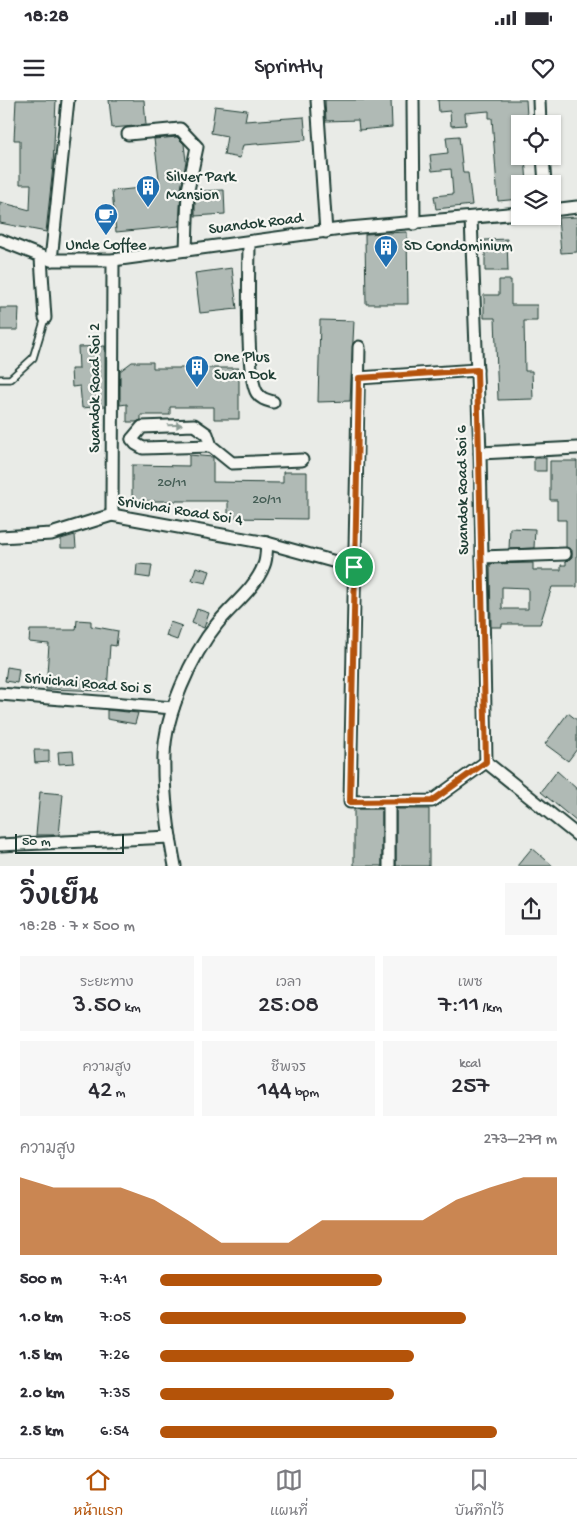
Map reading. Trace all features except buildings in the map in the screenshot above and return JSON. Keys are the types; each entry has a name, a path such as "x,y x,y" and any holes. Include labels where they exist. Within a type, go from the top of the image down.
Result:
{"street":[{"path":"45,318 46,259 68,100"},
{"path":"317,100 326,232"},
{"path":"413,100 414,224"},
{"path":"538,100 539,115"},
{"path":"128,134 180,129 197,147 188,190 186,250"},
{"path":"561,209 577,207"},
{"name":"Suandok Road","path":"0,240 46,259 113,260 326,232 511,214"},
{"name":"Suandok Road Soi 6","path":"471,218 480,453 486,762"},
{"path":"249,242 250,361 253,383 256,392 262,400 273,402"},
{"name":"Suandok Road Soi 2","path":"112,515 113,260"},
{"path":"359,347 350,802 432,801 486,762 577,835"},
{"path":"359,378 477,370"},
{"path":"132,439 142,427 194,425 207,434 211,446 232,463 302,460"},
{"path":"112,437 132,439 143,448 211,446"},
{"path":"480,453 577,448"},
{"name":"Srivichai Road Soi 4","path":"0,537 51,534 112,515 268,542 354,567"},
{"path":"175,866 170,837 164,756 166,734 192,662 217,624 242,598 264,565 268,542"},
{"path":"482,557 565,554"},
{"name":"Srivichai Road Soi 5","path":"0,694 174,708"},
{"path":"389,803 389,866"},
{"path":"0,845 170,837"}],"lane":[{"path":"0,379 10,379 33,358 45,318"}],"place":[{"name":"Silver Park Mansion","path":"148,208"},
{"name":"Uncle Coffee","path":"106,236"},
{"name":"SD Condominium","path":"386,268"},
{"name":"One Plus Suan Dok","path":"197,388"}],"route":[{"path":"477,370 486,762 432,801 350,802 354,567 359,378 477,370"}]}
